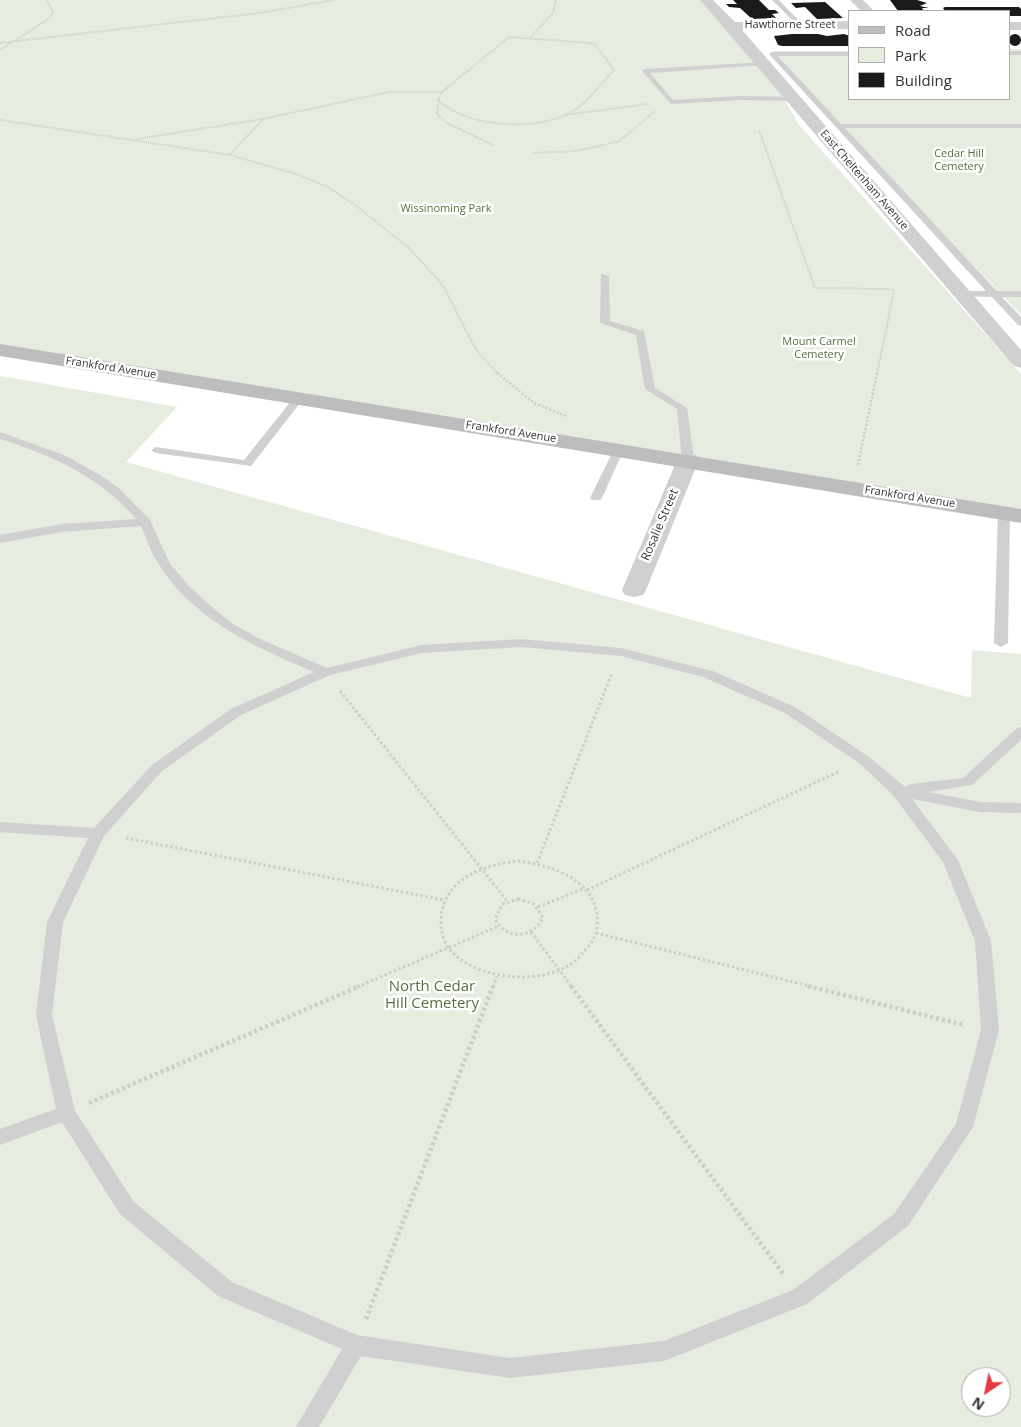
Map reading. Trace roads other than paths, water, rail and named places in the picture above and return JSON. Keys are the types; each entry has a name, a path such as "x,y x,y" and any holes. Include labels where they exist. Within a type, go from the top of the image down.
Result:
{"main road":[{"name":"Frankford Avenue","path":"0,350 1013,514"}],"street":[{"name":"East Cheltenham Avenue","path":"706,0 731,26 1021,362"},
{"path":"856,0 867,10"},
{"name":"Hawthorne Street","path":"731,26 848,25"},
{"name":"Rosalie Street","path":"634,590 688,460"}],"lane":[{"path":"775,0 800,25"},
{"path":"848,54 772,54 1021,323"},
{"path":"764,64 645,71 668,102 740,98 794,99"},
{"path":"839,126 1021,126"},
{"path":"604,276 605,323 641,333 650,390 682,408 688,460"},
{"path":"962,294 1021,294"},
{"path":"156,450 247,464 299,398"},
{"path":"0,435 38,447 84,469 119,495 146,522 160,557 182,585 217,619 263,646 326,672"},
{"path":"596,498 618,449"},
{"path":"1001,643 1013,514"},
{"path":"0,539 62,528 146,522"},
{"path":"521,643 621,652 708,674 790,710 864,760 898,791 950,860 983,941 990,1030 964,1127 901,1220 800,1297 664,1351 510,1368 356,1345 225,1289 126,1208 66,1113 44,1015 55,922 98,833 157,768 236,712 326,672 432,649 521,643"},
{"path":"898,791 967,782 1021,732"},
{"path":"898,791 980,807 1021,808"},
{"path":"0,827 98,833"},
{"path":"0,1137 66,1113"},
{"path":"307,1427 356,1345"}],"park label":[{"name":"Cedar Hill Cemetery","path":"959,160"},
{"name":"Wissinoming Park","path":"446,209"},
{"name":"Mount Carmel Cemetery","path":"819,348"},
{"name":"North Cedar Hill Cemetery","path":"432,996"}]}
